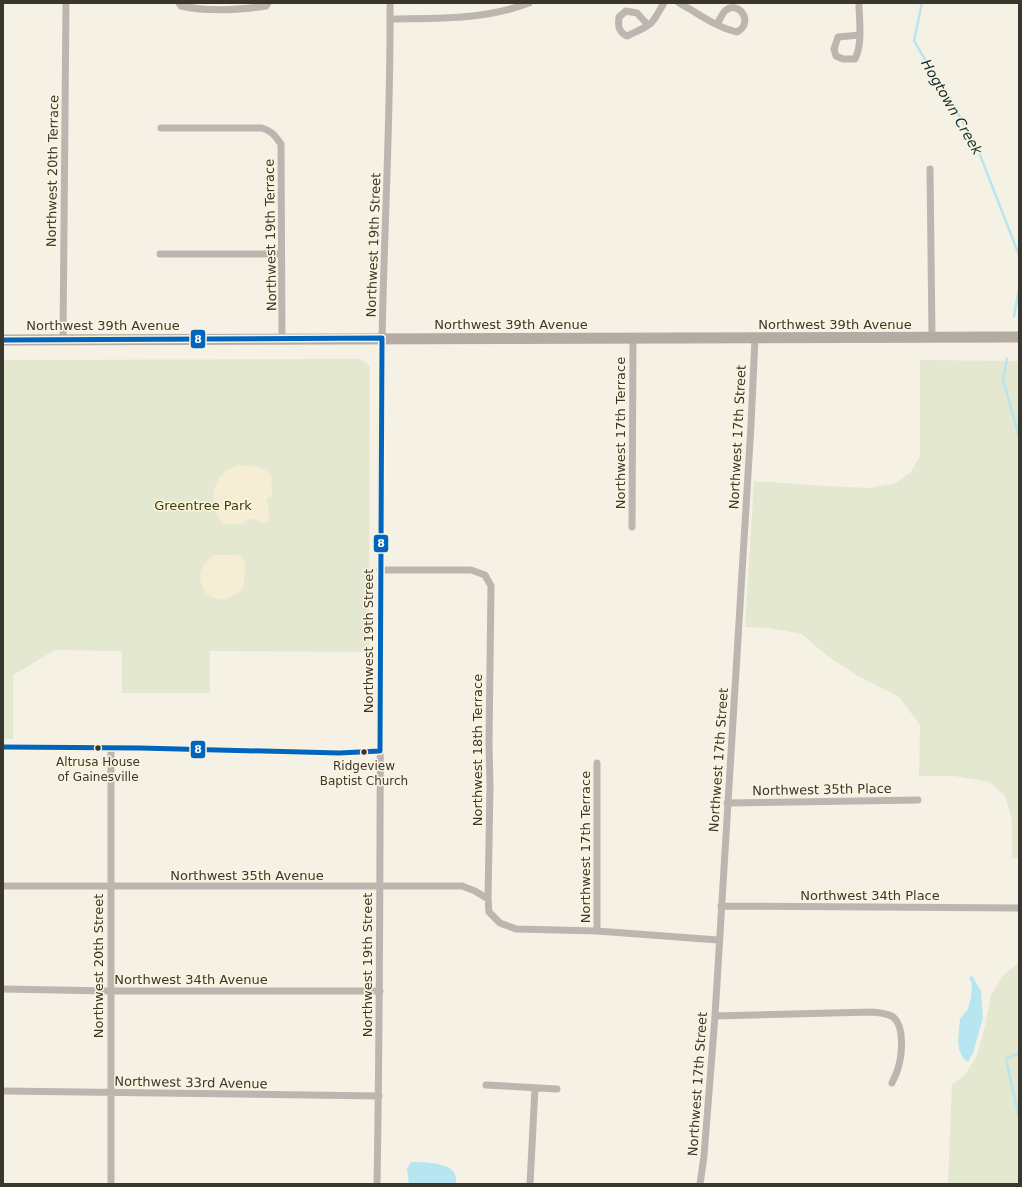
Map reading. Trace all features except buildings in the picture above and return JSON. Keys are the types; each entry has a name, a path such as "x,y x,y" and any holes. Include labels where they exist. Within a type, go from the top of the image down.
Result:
{"main road":[{"name":"Northwest 39th Avenue","path":"3,340 1019,337"}],"street":[{"name":"Northwest 20th Terrace","path":"63,340 66,3"},
{"path":"179,3 181,6 193,9 249,8 266,6 268,3"},
{"name":"Northwest 19th Street","path":"377,1184 380,991 379,887 382,338 390,3"},
{"path":"390,19 475,16 510,10 529,3"},
{"path":"648,25 664,3"},
{"path":"679,3 718,24"},
{"path":"859,3 859,35"},
{"name":"Northwest 19th Terrace","path":"161,128 262,128 269,130 274,134 281,144 282,339"},
{"path":"930,169 932,337"},
{"path":"160,254 281,254"},
{"name":"Northwest 17th Terrace","path":"632,527 633,338"},
{"name":"Northwest 17th Street","path":"700,1184 704,1156 714,1016 755,338"},
{"name":"Northwest 18th Terrace","path":"380,570 471,570 485,575 491,586 488,744 490,786 489,912 500,923 516,929 597,932"},
{"path":"3,747 339,753 380,751"},
{"name":"Northwest 20th Street","path":"111,748 111,1184"},
{"name":"Northwest 17th Terrace","path":"597,763 597,932"},
{"name":"Northwest 35th Place","path":"727,803 918,800"},
{"name":"Northwest 35th Avenue","path":"3,886 462,886 475,891 488,899"},
{"name":"Northwest 34th Place","path":"721,906 1019,908"},
{"path":"597,932 718,940"},
{"name":"Northwest 34th Avenue","path":"3,988 110,991 380,991"},
{"path":"714,1016 872,1012 886,1014 897,1020 901,1027 902,1040 900,1059 898,1069 892,1083"},
{"path":"486,1085 557,1089"},
{"path":"530,1184 534,1088"},
{"name":"Northwest 33rd Avenue","path":"3,1091 379,1096"}],"green space":[{"name":"Greentree Park","path":"359,359 366,362 370,367 369,652 210,651 210,693 122,693 122,651 55,650 13,675 13,739 3,739 3,360"},
{"path":"920,360 1019,361 1019,858 1012,858 1012,820 1005,796 990,782 954,776 919,776 920,725 899,697 856,675 826,655 802,634 769,628 745,627 754,481 870,488 896,483 911,472 920,456"},
{"path":"1019,962 1019,1184 948,1184 952,1084 965,1075 977,1055 985,1026 991,995 1003,976"}],"sand":[{"path":"239,465 259,467 271,474 272,496 267,498 269,518 266,523 249,519 243,524 223,524 218,516 213,498 214,489 223,474"},
{"path":"214,555 239,555 245,561 244,587 229,598 217,599 207,594 200,580 200,574 203,567"}],"water":[{"path":"971,976 981,991 983,1018 973,1053 968,1062 963,1058 959,1049 958,1040 960,1019 968,1009 971,997 972,984 969,978"},
{"path":"411,1162 422,1162 448,1167 455,1174 456,1184 409,1184 407,1169"}],"waterway":[{"name":"Hogtown Creek","path":"922,3 914,41 975,142 1019,255"},
{"name":"Hogtown Creek","path":"1014,316 1019,289"},
{"name":"Hogtown Creek","path":"1007,359 1003,379 1019,437"},
{"name":"Hogtown Creek","path":"1019,1053 1006,1059 1019,1118"}],"transit line":[{"name":"8","path":"3,340 382,338 380,751 339,753 140,748 3,747"}],"place":[{"name":"Altrusa House of Gainesville","path":"98,748"},
{"name":"Ridgeview Baptist Church","path":"364,752"}]}
